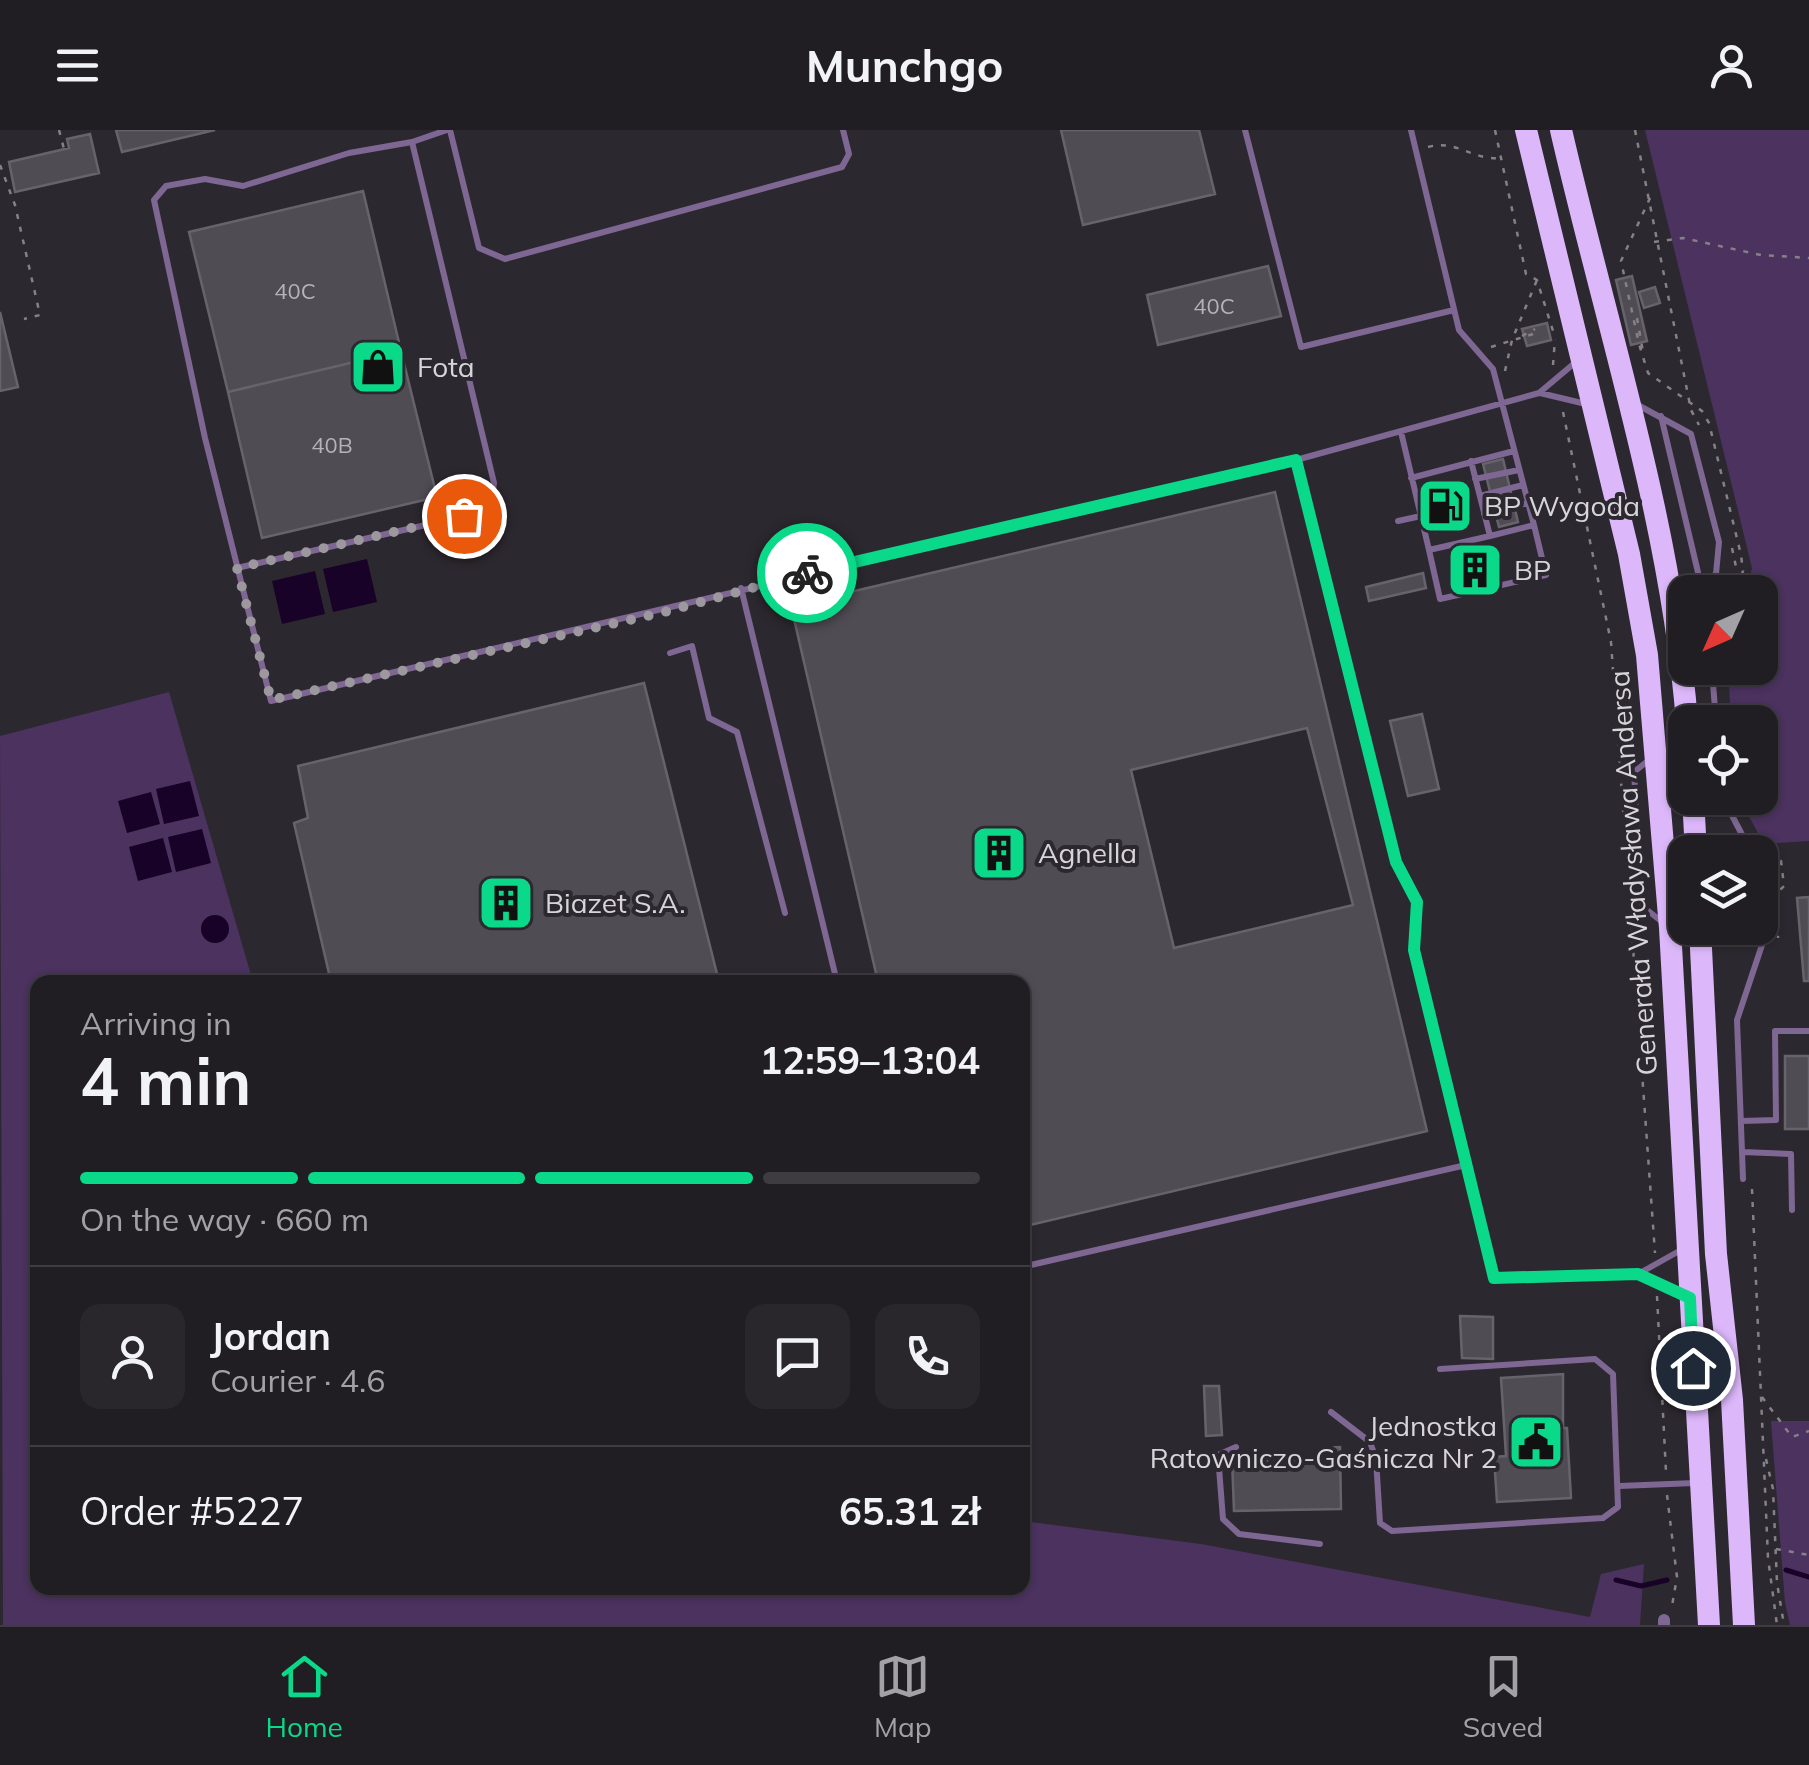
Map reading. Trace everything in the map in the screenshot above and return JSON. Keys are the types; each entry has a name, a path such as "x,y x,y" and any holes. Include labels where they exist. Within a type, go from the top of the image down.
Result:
{"highway":[{"name":"Generała Władysława Andersa","path":"1526,130 1629,554 1647,655 1670,928 1709,1625"},
{"path":"1561,130 1628,400 1677,575"},
{"path":"1701,945 1716,1254 1744,1625"}],"lane":[{"path":"843,130 849,154 842,167 505,259 479,248 448,130 412,142 349,153 243,186 206,180 166,186 154,200 237,568 271,700 661,613 741,588 1296,460 1538,393 1582,357"},
{"path":"1246,130 1301,347 1454,310"},
{"path":"1401,432 1440,599 1546,576 1493,369 1481,351 1466,342 1454,310 1411,130"},
{"path":"237,568 464,516 483,510 492,500 494,483 412,142"},
{"path":"1538,393 1593,405"},
{"path":"1628,400 1661,414 1691,434 1720,542 1715,575"},
{"path":"1661,414 1699,575"},
{"path":"1412,478 1514,452"},
{"path":"1296,460 1396,862 1417,902 1414,950 1494,1278 1638,1274 1690,1298"},
{"path":"1471,462 1490,536"},
{"path":"1476,479 1519,470"},
{"path":"1480,496 1523,484"},
{"path":"1484,514 1528,503"},
{"path":"1398,522 1421,516"},
{"path":"1429,550 1534,525"},
{"path":"741,588 835,975"},
{"path":"670,652 692,646 709,718 736,732 785,913"},
{"path":"1743,1178 1737,1020 1763,945"},
{"path":"1741,1121 1776,1120 1776,1030 1809,1032"},
{"path":"1742,1152 1791,1154 1792,1210"},
{"path":"1030,1265 1466,1165"},
{"path":"1638,1274 1687,1246"},
{"path":"1331,1412 1370,1442 1376,1459 1380,1523 1392,1531 1602,1518 1618,1507 1614,1374 1595,1359 1440,1369"},
{"path":"1236,1447 1218,1455 1223,1519 1240,1534 1320,1544"},
{"path":"1619,1486 1736,1482"}],"path":[{"path":"59,130 64,149"},
{"path":"1495,130 1526,274 1537,280 1556,338 1554,366"},
{"path":"1635,130 1651,197 1654,242 1690,402"},
{"path":"1416,150 1447,142 1489,159 1503,159"},
{"path":"0,165 40,315 24,319"},
{"path":"1651,197 1621,261 1642,354 1648,373 1690,402 1709,423 1741,554 1740,575"},
{"path":"1654,242 1682,238 1761,255 1809,258"},
{"path":"1512,340 1537,280"},
{"path":"1636,318 1642,354"},
{"path":"1481,351 1534,331"},
{"path":"1562,408 1611,642 1655,1253"},
{"path":"1752,1192 1768,1558 1777,1625"},
{"path":"1657,1293 1666,1484 1677,1578 1674,1603 1664,1623"},
{"path":"1762,1396 1792,1437 1809,1431"},
{"path":"1766,1459 1773,1489 1774,1549 1784,1625"},
{"path":"1774,1549 1809,1554"}],"shaded area":[{"path":"1645,130 1809,130 1809,841 1778,843 1778,835 1759,835 1748,815 1778,815 1778,705 1730,705 1729,685 1778,685 1778,575 1750,575 1752,568"},
{"path":"367,559 377,602 333,612 323,569"},
{"path":"315,571 325,614 282,624 272,581"},
{"path":"169,692 251,975 30,975 30,1595 1030,1595 1030,1522 1201,1544 1590,1617 1601,1574 1644,1564 1640,1625 3,1625 0,736"},
{"path":"190,781 199,816 164,824 156,789"},
{"path":"151,792 160,824 127,833 118,801"},
{"path":"202,829 211,863 176,872 168,837"},
{"path":"163,838 172,872 138,881 129,847"},
{"path":"215,915 225,919 229,929 225,939 215,943 205,939 201,929 205,919"},
{"path":"1771,1421 1809,1421 1809,1625 1790,1625 1785,1603"}],"building":[{"path":"116,130 215,130 122,152"},
{"path":"1061,130 1199,130 1215,194 1083,225"},
{"path":"90,134 99,173 15,192 9,162 69,148 67,139"},
{"path":"363,191 401,351 228,392 189,232"},
{"path":"1268,266 1281,316 1158,345 1147,295"},
{"path":"1632,276 1647,341 1631,345 1616,280"},
{"path":"1655,287 1660,303 1644,308 1639,292"},
{"path":"0,312 18,387 0,391"},
{"path":"1547,323 1551,340 1527,346 1522,329"},
{"path":"401,351 437,497 262,538 228,392"},
{"path":"1503,459 1518,522 1499,527 1483,464"},
{"name":"BP Wygoda","path":"1453,482 1464,524 1436,532 1425,489"},
{"name":"Agnella","path":"1275,492 1427,1131 1030,1225 1030,975 876,975 791,606","holes":["1307,728 1353,905 1174,948 1131,770"]},
{"name":"BP","path":"1487,555 1493,577 1464,585 1458,564"},
{"path":"1423,573 1426,588 1369,601 1366,587"},
{"name":"Biazet S.A.","path":"644,683 717,975 329,975 294,823 308,818 298,766"},
{"path":"1422,714 1439,789 1408,796 1390,721"},
{"path":"1809,897 1809,981 1804,981 1797,898"},
{"path":"1785,1056 1809,1056 1809,1129 1785,1129"},
{"path":"1460,1316 1493,1317 1493,1359 1462,1358"},
{"name":"Jednostka Ratowniczo-Gaśnicza Nr 2","path":"1563,1374 1563,1428 1567,1428 1571,1498 1497,1502 1494,1457 1506,1456 1501,1378"},
{"path":"1204,1386 1219,1386 1222,1435 1206,1436"},
{"path":"1340,1447 1341,1509 1234,1511 1232,1460 1321,1458 1321,1448"}],"waterway":[{"path":"1786,1570 1809,1577"},
{"path":"1616,1580 1641,1586 1667,1580"}],"way so far":[{"path":"464,516 237,568 271,700 661,613 807,573"}],"place":[{"name":"Fota","path":"378,367"},
{"name":"BP Wygoda","path":"1445,506"},
{"name":"BP","path":"1475,570"},
{"name":"Agnella","path":"999,853"},
{"name":"Biazet S.A.","path":"506,903"},
{"name":"Jednostka Ratowniczo-Gaśnicza Nr 2","path":"1536,1442"}],"route":[{"path":"807,573 1296,460 1396,862 1417,902 1414,950 1482,1243 1494,1278 1638,1274 1690,1298 1693,1368"}]}
